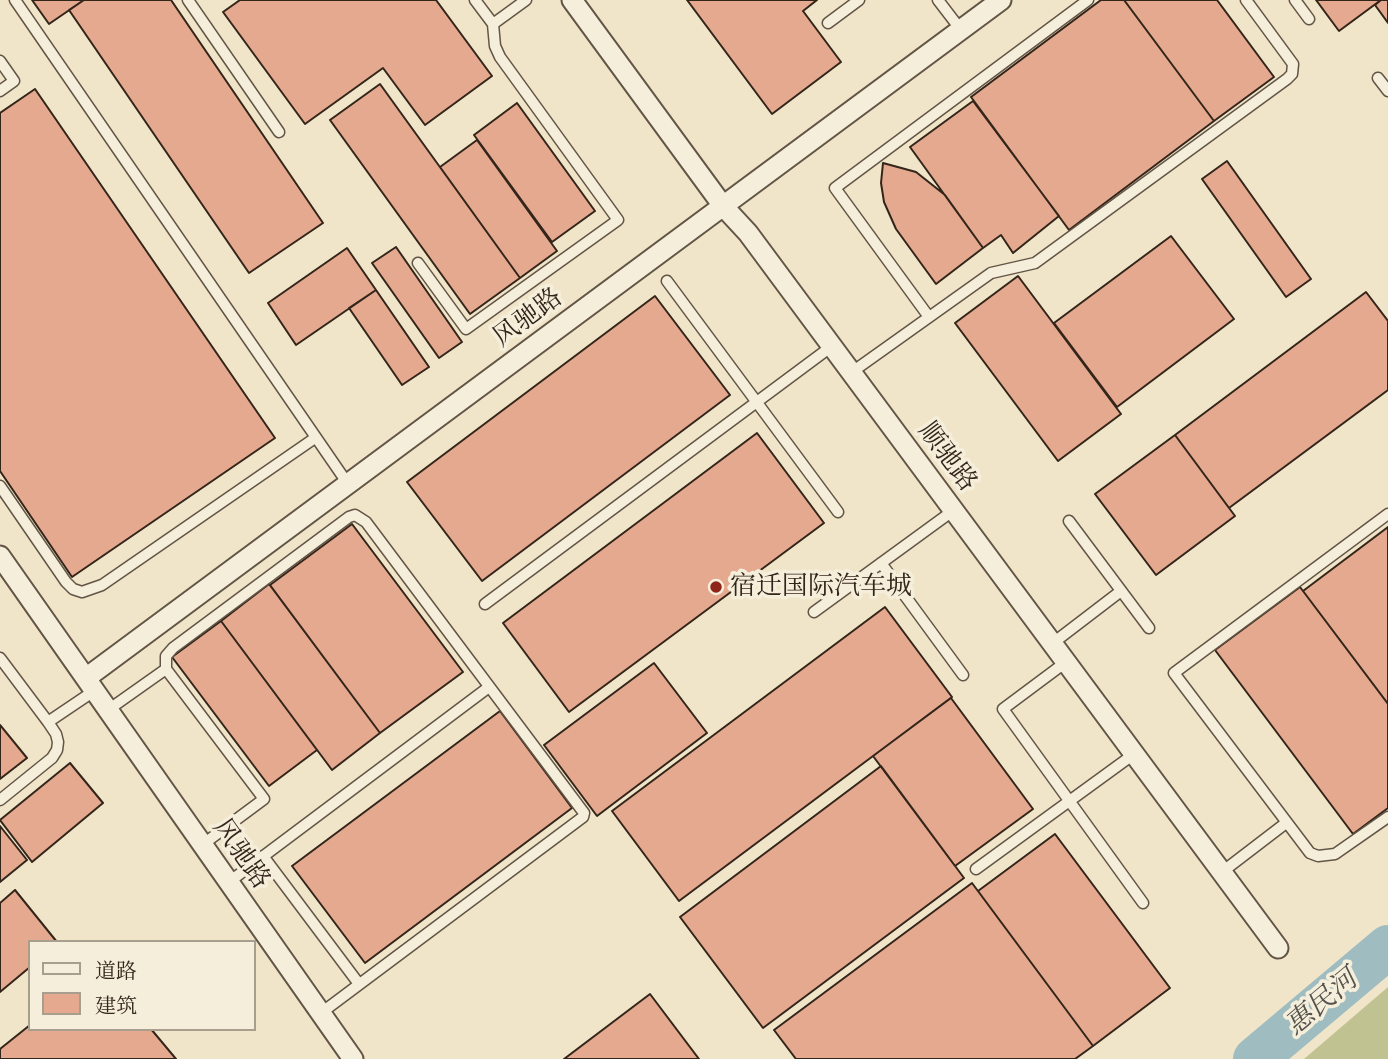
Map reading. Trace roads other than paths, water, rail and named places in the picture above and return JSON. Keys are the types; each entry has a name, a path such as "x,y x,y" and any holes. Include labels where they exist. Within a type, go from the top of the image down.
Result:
{"street":[{"name":"顺驰路","path":"572,0 723,206 748,233 852,372 1278,948"},
{"name":"风驰路","path":"90,685 348,484 1002,0"},
{"name":"风驰路","path":"0,556 353,1059"}],"lane":[{"path":"15,0 348,484"},
{"path":"188,0 279,132"},
{"path":"418,263 466,329 618,220 500,57 495,46 493,24 475,0"},
{"path":"493,24 526,0"},
{"path":"828,23 859,0"},
{"path":"938,0 961,30"},
{"path":"929,317 835,188 1088,0"},
{"path":"852,372 991,273 1035,263 1287,79 1292,74 1293,64 1246,0"},
{"path":"1295,0 1309,19"},
{"path":"0,61 14,81 0,90"},
{"path":"1378,78 1388,91"},
{"path":"667,281 838,512"},
{"path":"485,604 832,346"},
{"path":"0,486 66,582 73,589 82,592 102,585 315,438"},
{"path":"814,612 954,510"},
{"path":"1388,514 1174,673 1310,853 1326,856 1344,849 1388,817"},
{"path":"202,845 264,799 166,669 166,656 173,648 355,515 366,522 584,813 583,817 321,1013"},
{"path":"1069,521 1149,628"},
{"path":"881,563 963,675"},
{"path":"1053,643 1121,591"},
{"path":"0,658 56,734 57,750 52,758 0,800"},
{"path":"1066,662 1003,709 1143,903"},
{"path":"108,710 166,669"},
{"path":"48,722 90,685"},
{"path":"229,882 489,687"},
{"path":"976,869 1134,754"},
{"path":"1222,872 1286,823"},
{"path":"263,856 359,984"}],"waterway":[{"name":"惠民河","path":"1255,1059 1388,947"}],"place":[{"name":"宿迁国际汽车城","path":"716,587"}]}
